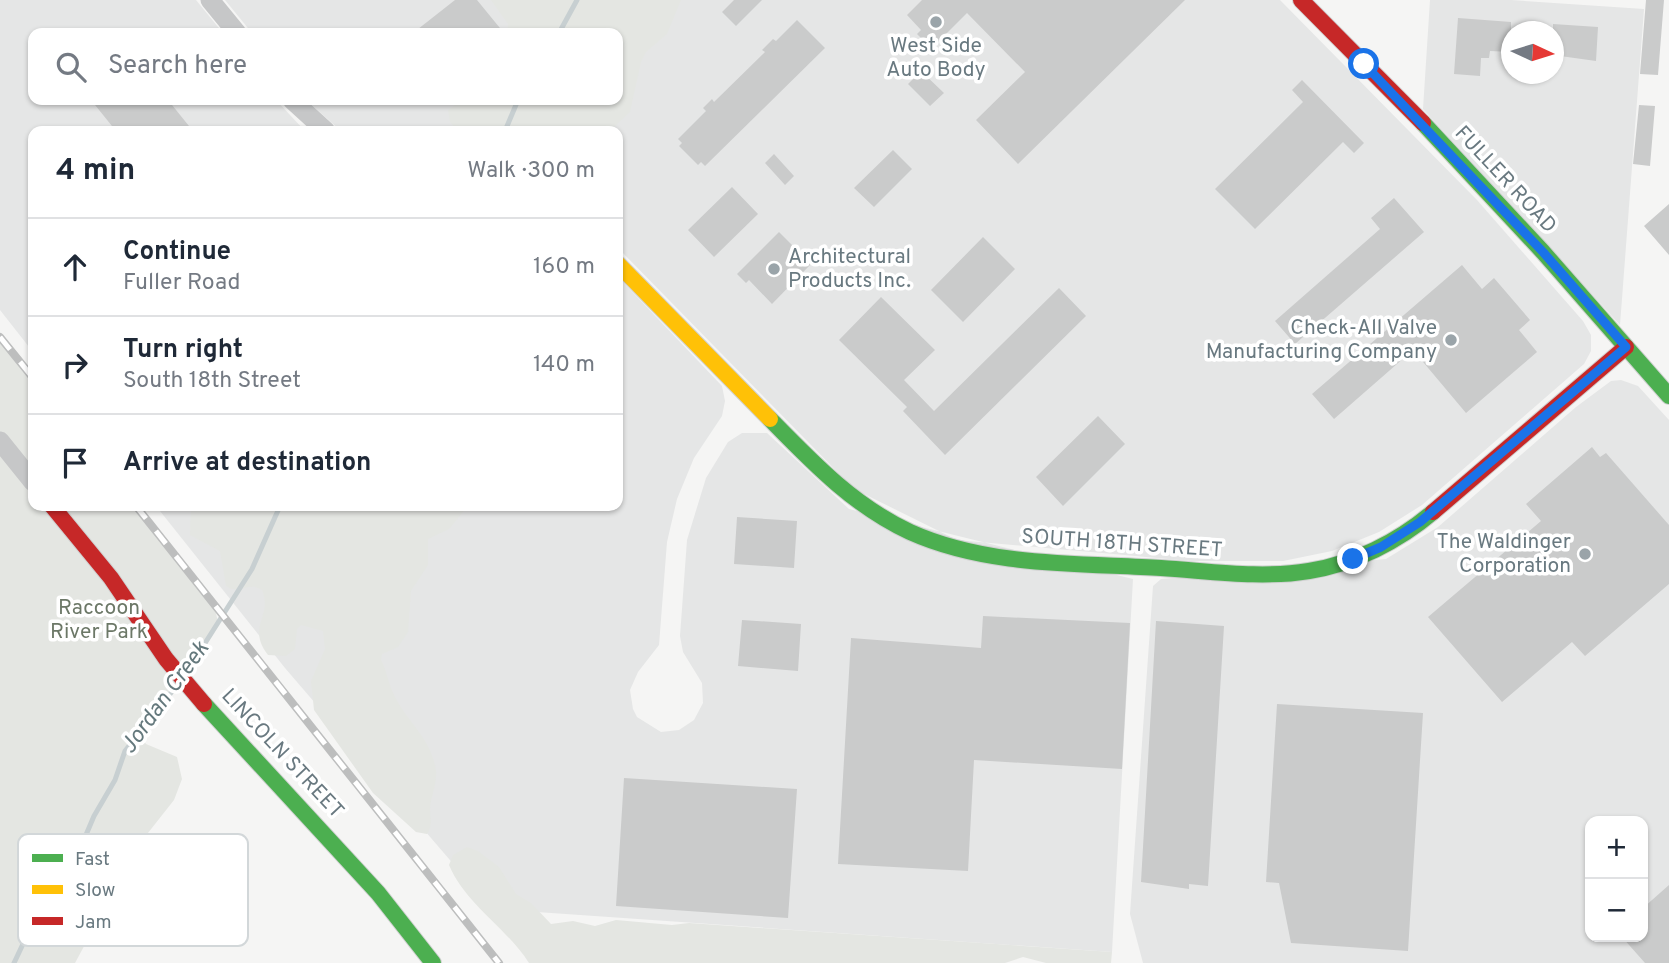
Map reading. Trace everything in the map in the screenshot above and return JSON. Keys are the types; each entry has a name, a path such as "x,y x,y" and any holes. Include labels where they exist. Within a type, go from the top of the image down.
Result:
{"street":[{"path":"210,0 233,28"},
{"name":"FULLER ROAD","path":"1301,0 1440,140 1669,397"},
{"path":"297,105 321,126"},
{"name":"SOUTH 18TH STREET","path":"623,269 827,477 886,522 967,553 1181,570 1258,574 1310,571 1353,559 1381,547 1431,513 1626,347"},
{"path":"0,441 28,476"},
{"name":"LINCOLN STREET","path":"56,511 111,578 166,659 378,893 433,963"}],"shaded area":[{"path":"0,0 196,0 219,28 28,28 28,105 281,105 300,126 28,126 28,346 0,310"},
{"path":"225,0 1280,0 1477,200 1583,321 1591,335 1591,351 1584,364 1422,505 1379,532 1332,551 1283,561 1191,561 957,540 854,489 623,253 623,126 335,126 312,105 623,105 623,28 248,28"},
{"path":"1430,0 1511,0 1644,9 1620,325 1423,109"},
{"path":"623,282 722,386 725,401 722,416 694,458 677,499 667,542 659,645 638,672 630,690 637,717 661,732 679,730 694,720 703,703 702,683 683,652 680,636 687,540 706,478 728,442 742,433 767,433 849,509 1133,579 1112,952 492,909 285,668 160,511 623,511"},
{"path":"1621,380 1638,386 1669,420 1669,963 1143,963 1130,914 1153,586 1161,579 1386,559 1438,527 1576,407 1611,381"}],"green space":[{"path":"491,0 681,0 667,34 646,52 641,62 630,112 615,126 454,126 448,110 455,105 623,105 623,28 508,28 508,24"},
{"name":"Raccoon River Park","path":"0,337 28,372 28,511 140,511 213,601 218,622 201,653 140,735 146,744 177,757 182,779 174,800 147,834 18,834 18,946 84,946 75,963 0,963"},
{"path":"191,511 464,511 449,529 428,539 428,565 411,591 408,632 398,647 382,654 381,660 394,695 430,749 434,760 436,776 430,808 431,824 427,834 416,832 373,793 314,710 311,681 325,649 323,631 301,625 297,629 295,649 286,656 268,655 259,636 265,599 262,590 226,586 220,551 190,535"},
{"path":"467,847 478,851 499,867 516,894 531,903 551,924 573,921 595,926 616,920 672,925 689,923 1112,952 1111,963 1046,963 1023,957 1005,963 529,963 456,879 449,865 453,855"}],"building":[{"path":"455,0 477,0 500,28 419,28"},
{"path":"734,0 762,0 736,26 722,12"},
{"path":"922,0 1185,0 1018,164 976,120 1025,72 967,13 936,44 932,41 928,45 917,34 921,30 907,15"},
{"path":"1646,0 1664,0 1658,75 1640,74"},
{"path":"1458,18 1501,21 1501,52 1490,51 1489,58 1481,58 1480,76 1454,74"},
{"path":"797,20 825,48 705,166 701,162 698,165 679,146 682,143 678,139 706,111 703,108 712,99 714,102 765,52 762,50 773,39 776,41"},
{"path":"1564,25 1598,27 1596,61 1564,57"},
{"path":"921,71 944,93 930,106 908,84"},
{"path":"1302,80 1364,143 1354,153 1343,142 1255,229 1215,189 1303,102 1292,90"},
{"path":"95,105 172,105 189,126 112,126"},
{"path":"1639,105 1655,106 1650,166 1633,164"},
{"path":"893,150 912,169 874,207 854,188"},
{"path":"774,154 794,176 785,185 765,163"},
{"path":"732,187 758,214 714,257 688,230"},
{"path":"1394,198 1424,232 1295,344 1275,321 1380,229 1371,218"},
{"path":"1669,204 1669,255 1644,226"},
{"name":"Architectural Products Inc.","path":"779,232 811,264 772,304 749,280 746,283 737,274"},
{"path":"983,237 1015,269 963,322 931,290"},
{"name":"Check-All Valve Manufacturing Company","path":"1462,265 1482,289 1494,278 1530,320 1519,330 1537,352 1466,413 1413,350 1334,419 1312,394"},
{"path":"1059,288 1086,316 945,455 903,411 907,407 839,340 881,297 935,350 904,380 934,411"},
{"path":"1098,416 1125,444 1063,506 1036,477"},
{"name":"The Waldinger Corporation","path":"1592,447 1600,457 1606,453 1669,525 1669,584 1585,656 1572,642 1502,702 1428,617 1541,521 1526,504"},
{"path":"737,517 797,521 794,568 734,564"},
{"path":"983,616 1130,623 1122,769 974,760 968,871 838,864 851,638 981,648"},
{"path":"742,620 801,624 798,671 738,666"},
{"path":"1156,621 1224,626 1208,886 1189,884 1189,889 1141,882"},
{"path":"1277,704 1423,713 1408,951 1291,943 1279,883 1266,882"},
{"path":"624,778 797,789 788,918 616,906"},
{"path":"1669,885 1669,963 1645,963 1626,942 1648,942 1648,904"}],"waterway":[{"name":"Jordan Creek","path":"562,28 577,0"},
{"name":"Jordan Creek","path":"507,126 516,105"},
{"name":"Jordan Creek","path":"188,670 252,569 278,511"},
{"name":"Jordan Creek","path":"86,834 115,780 125,751 178,684"},
{"name":"Jordan Creek","path":"14,963 22,946"}],"railway":[{"path":"0,337 28,372"},
{"path":"140,511 499,963"}],"traffic: fast":[{"path":"1423,123 1543,252 1669,396"},
{"path":"770,419 835,482 871,510 910,532 940,543 970,552 1002,557 1066,564 1235,574 1291,573 1326,568 1359,557 1391,542 1433,512"},
{"path":"204,704 378,893 433,963"}],"traffic: slow":[{"path":"623,269 770,419"}],"traffic: jam":[{"path":"1301,0 1423,123"},
{"path":"1433,512 1626,347"},
{"path":"56,511 111,578 166,659 204,704"}],"place":[{"name":"West Side Auto Body","path":"936,22"},
{"name":"Architectural Products Inc.","path":"774,269"},
{"name":"Check-All Valve Manufacturing Company","path":"1451,340"},
{"name":"The Waldinger Corporation","path":"1585,554"}],"route":[{"path":"1353,559 1381,547 1420,522 1626,347 1440,140 1364,64"}]}
